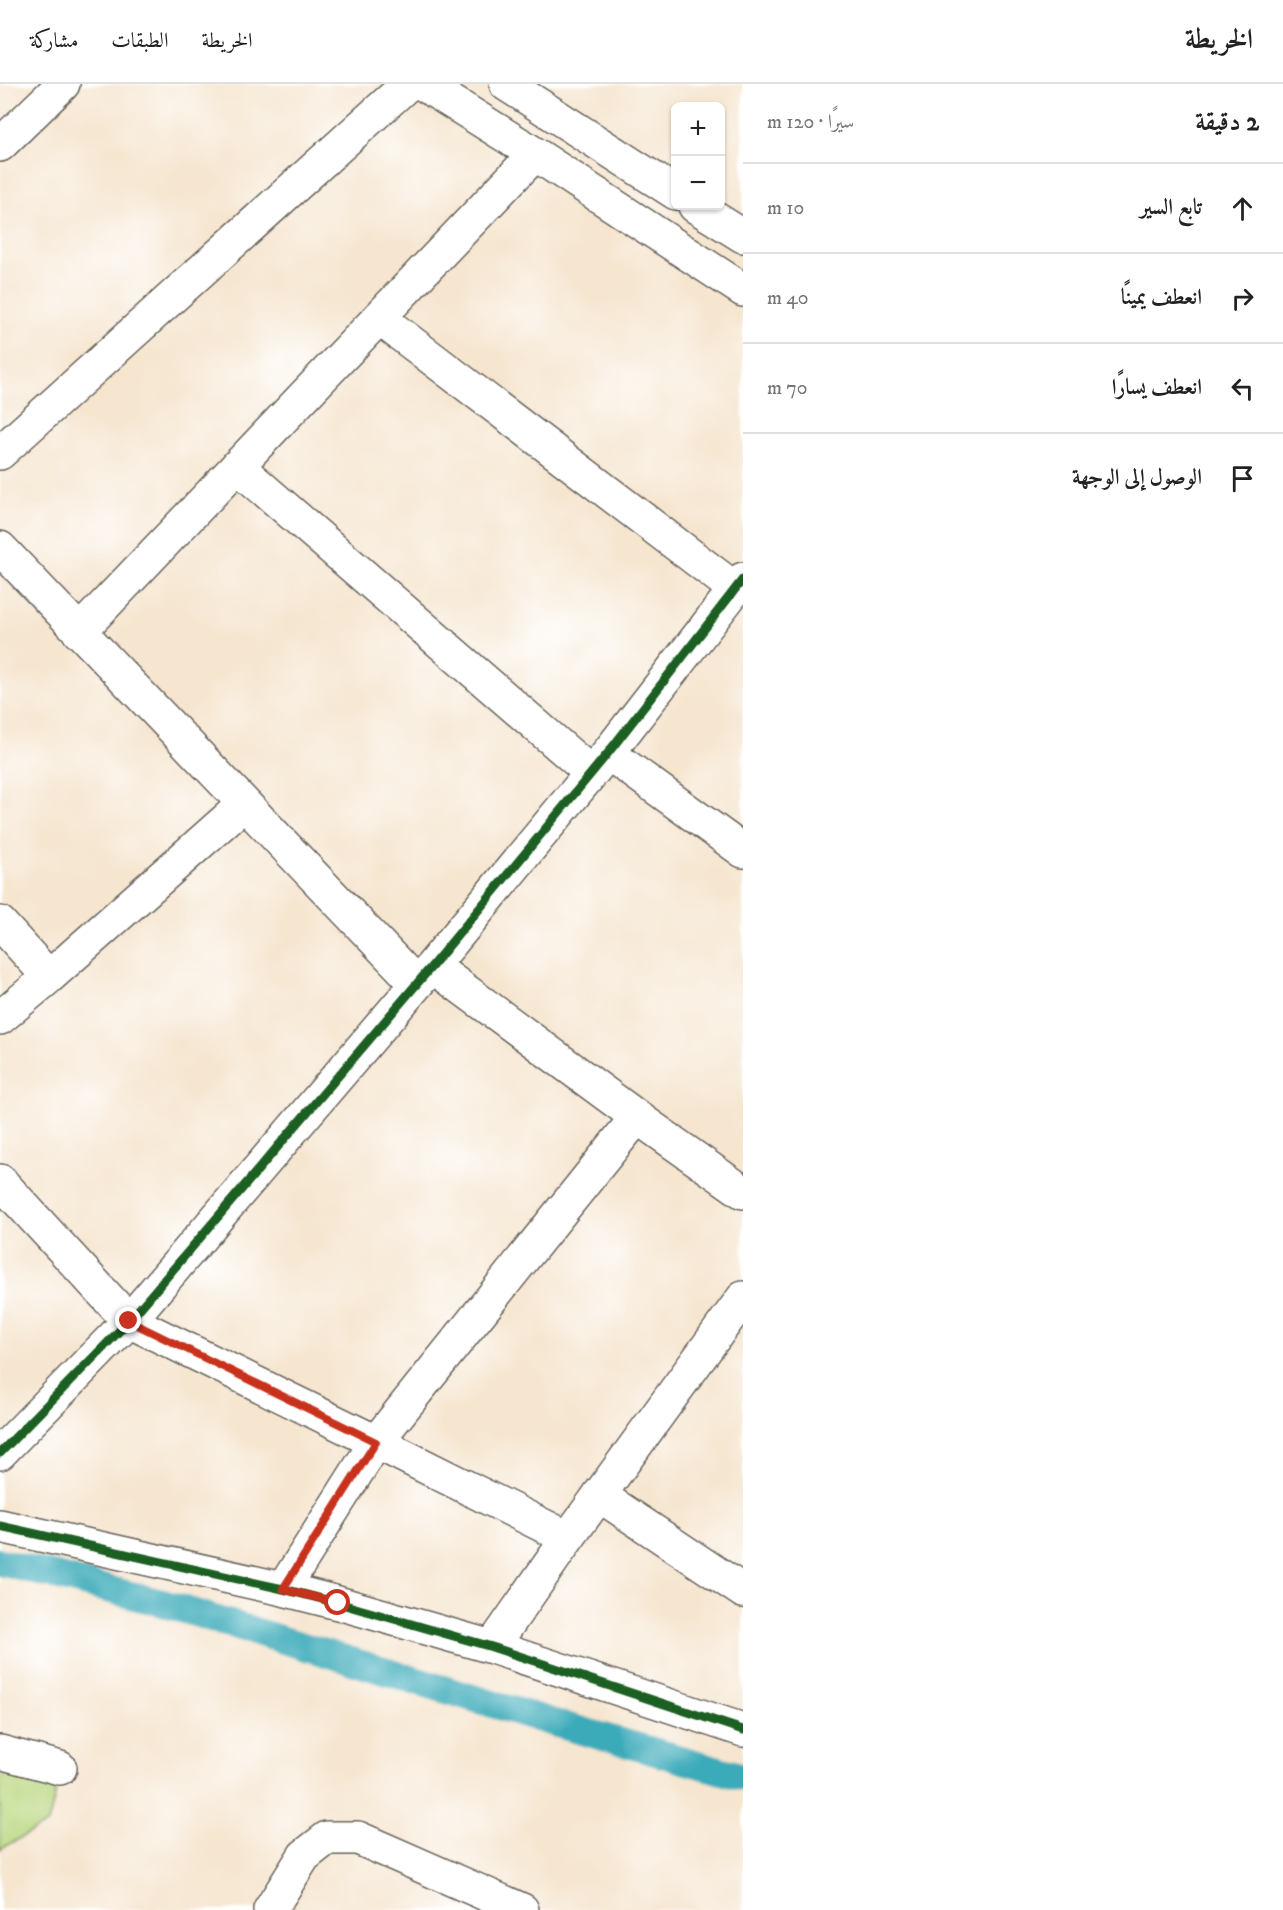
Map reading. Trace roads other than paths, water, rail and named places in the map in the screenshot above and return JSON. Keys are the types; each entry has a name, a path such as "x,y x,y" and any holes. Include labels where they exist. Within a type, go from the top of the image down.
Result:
{"street":[{"path":"0,145 63,84"},
{"path":"0,453 408,84"},
{"path":"423,84 743,290"},
{"path":"506,84 671,190"},
{"path":"79,632 535,154"},
{"path":"701,210 743,236"},
{"path":"0,1452 129,1321 600,763 739,584 379,318"},
{"path":"237,466 600,763 743,851"},
{"path":"0,549 244,804 424,974 637,1117 743,1192"},
{"path":"0,1018 244,804"},
{"path":"0,923 50,976"},
{"path":"283,1589 376,1442 637,1117"},
{"path":"0,1181 129,1321 568,1538"},
{"path":"492,1647 568,1538 743,1298"},
{"path":"599,1495 743,1591"},
{"path":"0,1526 283,1589 492,1647 740,1723"},
{"path":"0,1752 60,1768"},
{"path":"270,1910 304,1856 327,1838 358,1838 475,1900 522,1910"}],"waterway":[{"path":"0,1562 162,1603 551,1722 743,1777"}]}
